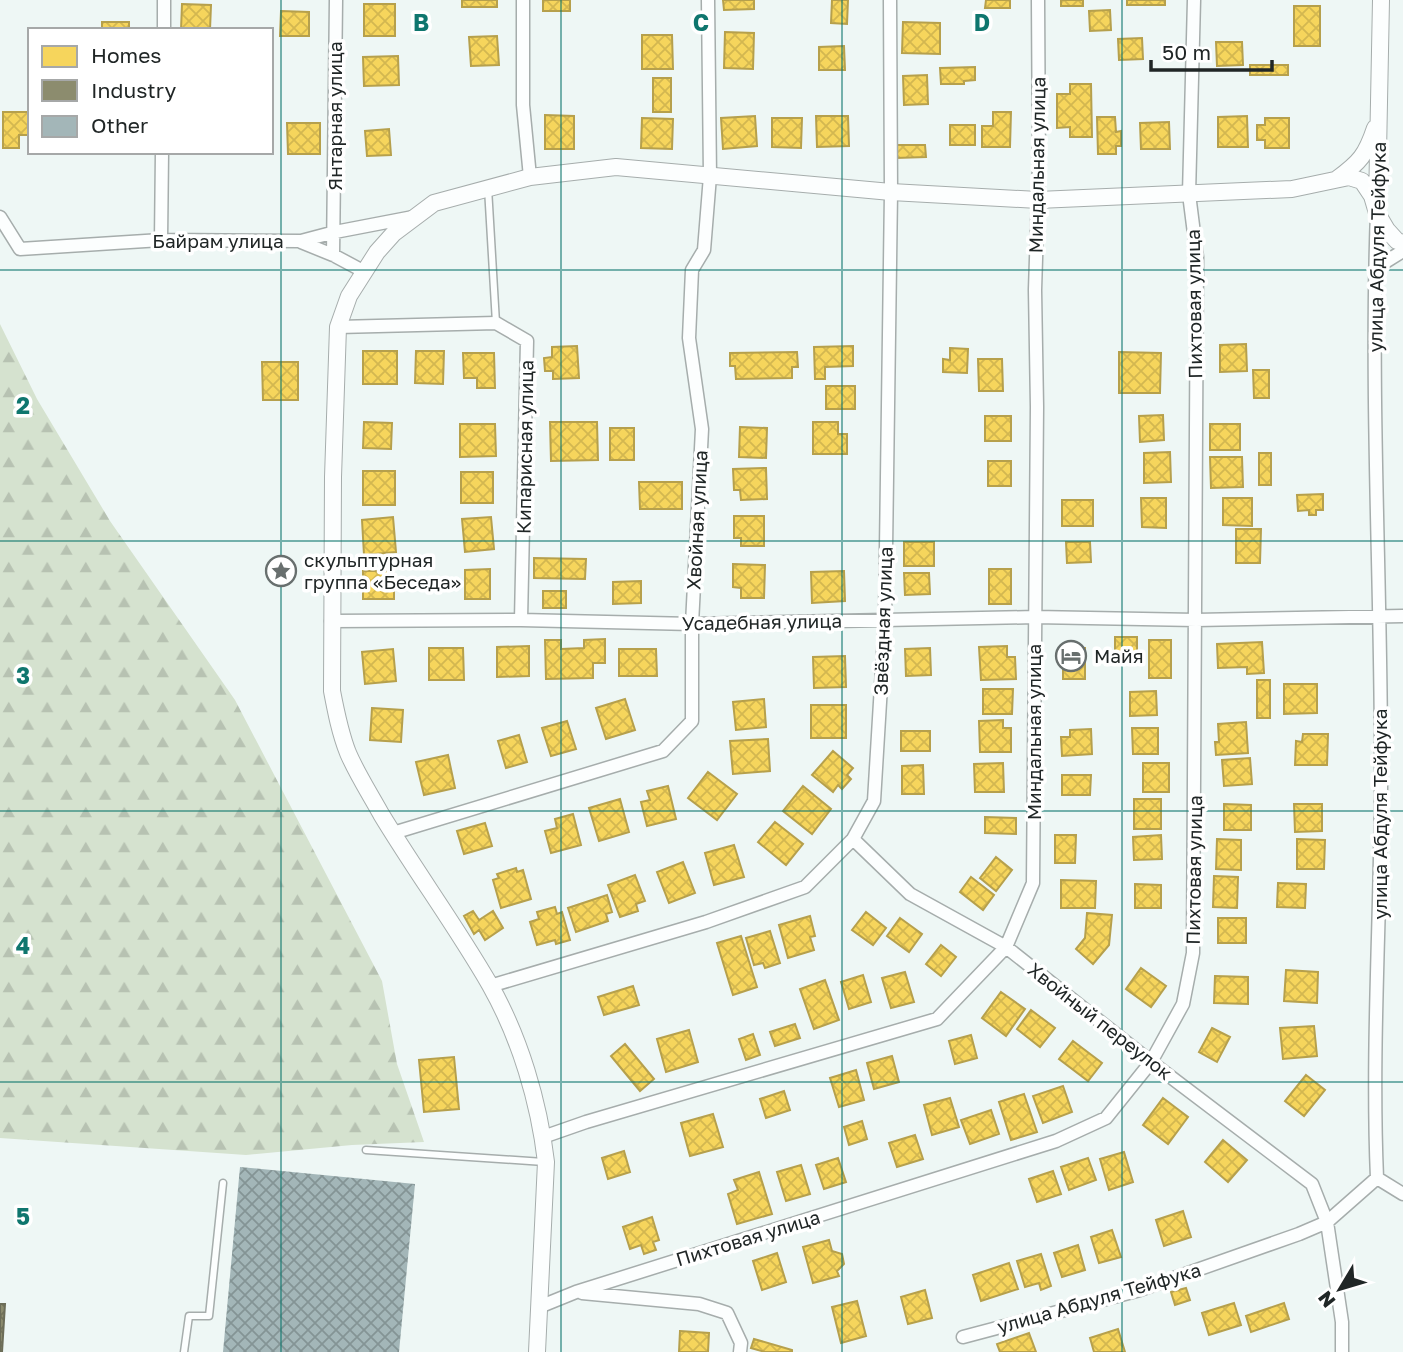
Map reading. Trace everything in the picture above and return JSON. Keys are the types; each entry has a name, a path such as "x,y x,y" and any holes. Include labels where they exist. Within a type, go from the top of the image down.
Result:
{"street":[{"path":"164,0 164,28"},
{"name":"Янтарная улица","path":"333,255 336,0"},
{"path":"523,0 523,106 530,177"},
{"name":"Хвойная улица","path":"393,833 663,751 692,720 692,624 702,429 694,387 689,324 692,270 704,250 710,176 708,0"},
{"name":"Звёздная улица","path":"490,986 706,922 805,887 853,839 874,801 886,620 891,192 890,0"},
{"name":"Миндальная улица","path":"543,1137 937,1019 1006,947 1033,883 1038,0"},
{"name":"Пихтовая улица","path":"538,1307 576,1292 1056,1141 1106,1118 1151,1062 1183,1004 1194,953 1197,257 1189,194 1194,0"},
{"name":"улица Абдуля Тейфука","path":"962,1336 1140,1290 1328,1222 1377,1178 1374,1113 1382,841 1381,616 1374,285 1381,0"},
{"path":"1335,180 1354,166 1367,150 1375,128 1380,98"},
{"path":"161,240 162,154"},
{"path":"537,1352 545,1162 543,1137 531,1087 514,1037 490,986 393,833 348,753 332,691 333,477 338,327 349,296 363,271 394,233 434,204 530,177 616,167 891,192 1038,200 1292,189 1349,177 1362,181 1387,230 1397,242 1403,243"},
{"name":"Байрам улица","path":"0,217 20,249 161,240 301,242 335,232 414,217"},
{"path":"301,242 363,271"},
{"path":"1374,285 1382,264 1403,251"},
{"path":"338,327 496,323"},
{"name":"Кипарисная улица","path":"496,323 527,341 521,620"},
{"name":"Усадебная улица","path":"331,621 521,620 692,624 1035,617 1196,620 1403,617"},
{"name":"Хвойный переулок","path":"853,839 910,894 1006,947 1151,1062 1312,1184 1328,1222 1342,1322 1342,1352"},
{"path":"1377,1178 1403,1194"},
{"path":"576,1292 699,1304 727,1313 741,1343 740,1352"}],"lane":[{"path":"488,188 496,323"},
{"path":"366,1150 545,1162"},
{"path":"184,1352 189,1315 209,1316 223,1183"}],"green space":[{"path":"0,324 37,399 110,521 235,700 382,981 397,1064 424,1142 352,1145 246,1155 0,1138"}],"building: Homes":[{"path":"462,0 497,0 497,7 462,7"},
{"path":"543,0 570,0 570,11 543,11"},
{"path":"723,0 754,0 754,9 724,10"},
{"path":"832,0 848,0 847,24 831,23"},
{"path":"986,0 1010,0 1010,8 985,8"},
{"path":"1061,0 1083,0 1083,6 1061,6"},
{"path":"1127,0 1165,0 1165,5 1127,5"},
{"path":"182,4 211,5 210,28 181,28"},
{"path":"364,4 395,4 395,36 364,36"},
{"path":"1294,6 1320,6 1320,46 1294,46"},
{"path":"1110,10 1111,30 1090,31 1089,11"},
{"path":"281,11 309,12 309,36 280,36"},
{"path":"102,22 129,22 129,28 102,28"},
{"path":"903,22 940,23 940,54 902,53"},
{"path":"725,32 754,33 753,69 724,68"},
{"path":"642,35 672,35 673,69 642,69"},
{"path":"497,36 499,65 471,66 469,37"},
{"path":"1142,38 1143,59 1119,60 1118,39"},
{"path":"1216,42 1242,42 1243,65 1217,66"},
{"path":"844,46 845,70 819,70 819,47"},
{"path":"398,56 399,85 364,86 363,57"},
{"path":"1250,65 1288,65 1288,75 1250,75"},
{"path":"975,67 975,80 964,81 964,84 941,84 940,68"},
{"path":"927,75 928,104 904,105 903,76"},
{"path":"653,78 671,78 671,112 653,112"},
{"path":"1070,84 1091,84 1092,137 1070,137 1070,127 1057,128 1057,94 1070,94"},
{"path":"3,112 28,112 28,135 19,135 19,148 3,148"},
{"path":"993,112 1011,112 1010,147 982,147 982,126 993,126"},
{"path":"545,115 574,116 574,149 545,149"},
{"path":"755,116 757,146 723,149 721,118"},
{"path":"816,116 848,116 849,146 817,147"},
{"path":"1247,116 1248,147 1218,147 1218,117"},
{"path":"1097,117 1115,117 1116,132 1121,131 1121,146 1116,146 1116,154 1098,154"},
{"path":"642,118 673,119 672,149 641,148"},
{"path":"772,118 802,118 801,148 772,147"},
{"path":"1265,118 1289,118 1289,148 1265,148 1265,140 1257,140 1257,125 1265,125"},
{"path":"1169,122 1170,149 1141,149 1140,123"},
{"path":"287,123 320,123 320,154 288,154"},
{"path":"950,125 975,125 975,145 950,145"},
{"path":"389,129 391,155 367,156 365,131"},
{"path":"896,145 925,145 926,157 896,158"},
{"path":"1246,344 1247,371 1220,372 1220,345"},
{"path":"577,346 579,378 553,379 553,371 545,371 544,358 552,357 552,347"},
{"path":"853,346 853,366 825,367 825,379 815,379 814,347"},
{"path":"950,348 968,349 967,373 943,372 943,359 950,360"},
{"path":"363,351 397,351 397,384 363,384"},
{"path":"416,351 444,351 443,384 415,383"},
{"path":"797,352 798,367 792,367 792,378 736,379 735,366 730,366 730,353"},
{"path":"1119,352 1161,353 1160,393 1119,393"},
{"path":"463,353 494,353 495,388 477,388 477,378 464,378"},
{"path":"978,359 1002,359 1003,391 979,391"},
{"path":"262,362 298,362 298,400 263,400"},
{"path":"1253,370 1269,370 1269,398 1254,398"},
{"path":"826,386 855,386 855,409 826,409"},
{"path":"1163,415 1164,440 1140,442 1139,416"},
{"path":"985,416 1011,416 1011,441 985,441"},
{"path":"364,422 392,423 391,449 363,448"},
{"path":"550,422 597,422 598,460 551,461"},
{"path":"813,422 838,422 838,434 847,434 847,454 813,454"},
{"path":"460,424 495,424 496,456 460,457"},
{"path":"1210,424 1240,424 1240,450 1210,450"},
{"path":"740,427 767,428 766,458 739,457"},
{"path":"610,428 634,428 634,460 610,460"},
{"path":"1170,452 1171,482 1144,483 1144,453"},
{"path":"1259,453 1271,453 1271,485 1259,485"},
{"path":"1210,457 1242,457 1243,487 1211,488"},
{"path":"988,461 1011,461 1011,486 988,486"},
{"path":"766,468 767,499 741,500 740,490 734,490 733,469"},
{"path":"363,471 395,471 395,505 363,505"},
{"path":"461,472 493,472 493,503 461,503"},
{"path":"639,482 682,482 682,509 640,509"},
{"path":"1323,494 1323,510 1316,510 1316,515 1309,515 1309,510 1298,511 1297,495"},
{"path":"1141,498 1166,498 1166,528 1142,527"},
{"path":"1223,498 1252,498 1252,526 1223,525"},
{"path":"1062,500 1093,500 1093,526 1062,526"},
{"path":"734,516 764,516 764,546 741,546 741,538 734,538"},
{"path":"393,517 396,552 364,555 362,520"},
{"path":"491,517 494,549 465,552 462,519"},
{"path":"1236,529 1261,529 1260,563 1236,563"},
{"path":"904,542 934,542 934,566 904,566"},
{"path":"1066,542 1090,542 1091,562 1067,563"},
{"path":"534,558 586,559 585,579 534,578"},
{"path":"733,564 765,565 764,598 741,598 741,588 733,587"},
{"path":"490,569 490,599 465,599 465,570"},
{"path":"989,569 1011,569 1011,604 989,604"},
{"path":"363,571 394,571 394,599 363,599"},
{"path":"844,571 845,601 812,603 811,572"},
{"path":"904,573 929,573 930,594 905,595"},
{"path":"641,581 641,603 613,604 613,582"},
{"path":"543,591 566,591 566,608 543,608"},
{"path":"1115,637 1137,637 1137,654 1115,654"},
{"path":"605,639 605,663 593,663 593,678 546,679 545,640 561,640 561,649 584,648 584,640"},
{"path":"1149,640 1171,640 1171,678 1149,678"},
{"path":"1262,642 1264,673 1247,674 1247,667 1218,668 1217,644"},
{"path":"529,646 529,676 497,677 497,647"},
{"path":"1007,646 1007,657 1015,657 1016,679 981,680 979,647"},
{"path":"429,648 463,648 464,680 429,680"},
{"path":"930,648 931,675 906,676 905,649"},
{"path":"1063,648 1085,648 1085,679 1063,679"},
{"path":"393,649 396,681 365,684 362,652"},
{"path":"619,649 656,649 657,676 619,676"},
{"path":"845,656 846,687 814,688 813,657"},
{"path":"1257,680 1270,680 1270,718 1257,718"},
{"path":"1284,684 1317,684 1317,713 1284,714"},
{"path":"983,689 1013,689 1012,714 983,714"},
{"path":"1156,691 1157,715 1130,716 1130,692"},
{"path":"625,699 635,730 606,739 596,708"},
{"path":"764,699 766,727 736,730 733,702"},
{"path":"811,705 846,705 846,738 811,738"},
{"path":"372,708 403,710 401,742 370,740"},
{"path":"1003,720 1003,728 1011,728 1011,752 980,752 979,721"},
{"path":"567,721 576,749 551,756 542,728"},
{"path":"1246,722 1248,753 1216,755 1215,742 1219,742 1218,724"},
{"path":"1132,728 1158,728 1158,754 1133,754"},
{"path":"1091,729 1092,754 1062,756 1061,737 1070,737 1070,730"},
{"path":"901,731 930,731 930,751 901,751"},
{"path":"1303,734 1328,734 1327,765 1295,765 1296,741 1302,742"},
{"path":"519,735 527,762 506,768 498,741"},
{"path":"768,739 770,771 733,774 730,741"},
{"path":"833,751 853,768 847,775 851,779 842,789 838,785 833,792 812,775"},
{"path":"448,755 455,788 424,795 416,762"},
{"path":"1250,758 1252,784 1224,786 1222,760"},
{"path":"1003,763 1004,792 975,792 974,764"},
{"path":"1143,763 1169,763 1169,792 1143,792"},
{"path":"923,765 924,794 902,794 902,766"},
{"path":"708,772 737,794 717,820 688,798"},
{"path":"1062,775 1091,775 1090,795 1062,795"},
{"path":"668,786 676,819 647,826 641,802 650,800 647,791"},
{"path":"803,786 831,809 812,834 783,811"},
{"path":"620,799 629,832 599,841 589,808"},
{"path":"1134,799 1161,799 1161,829 1134,829"},
{"path":"1224,804 1251,805 1251,830 1224,830"},
{"path":"1294,804 1322,804 1322,831 1295,832"},
{"path":"573,814 581,845 551,853 545,831 557,828 555,819"},
{"path":"985,817 1016,818 1016,834 985,833"},
{"path":"775,822 803,844 786,865 758,842"},
{"path":"485,823 492,846 464,854 457,831"},
{"path":"1055,835 1076,835 1075,863 1055,863"},
{"path":"1161,835 1162,859 1134,860 1133,837"},
{"path":"1217,839 1241,840 1241,870 1216,869"},
{"path":"1297,839 1325,840 1324,869 1297,869"},
{"path":"734,845 744,877 714,885 705,853"},
{"path":"996,857 1012,870 996,891 980,878"},
{"path":"683,862 695,893 669,903 657,872"},
{"path":"516,868 517,872 523,870 531,899 501,908 493,880 499,878 497,874"},
{"path":"635,875 645,901 636,904 638,911 620,917 608,885"},
{"path":"1214,876 1238,877 1237,908 1213,907"},
{"path":"971,877 994,895 983,910 960,892"},
{"path":"1061,880 1096,881 1095,908 1061,908"},
{"path":"1278,883 1306,884 1305,908 1277,907"},
{"path":"1135,884 1161,885 1161,908 1135,908"},
{"path":"607,895 612,912 606,914 608,921 576,932 568,908"},
{"path":"555,907 557,914 562,912 570,940 556,944 555,940 537,945 530,922 539,919 537,912"},
{"path":"473,911 479,920 493,911 503,928 485,940 479,930 474,934 464,916"},
{"path":"866,912 886,928 873,945 852,930"},
{"path":"1087,913 1112,915 1109,945 1093,964 1076,949 1085,938"},
{"path":"810,916 815,936 810,937 814,950 788,958 779,925"},
{"path":"900,918 922,934 909,952 887,936"},
{"path":"1218,918 1246,918 1246,943 1218,943"},
{"path":"770,931 780,963 765,968 763,963 754,965 746,938"},
{"path":"741,936 757,987 733,995 717,943"},
{"path":"941,945 956,957 941,976 926,964"},
{"path":"1141,968 1166,986 1151,1007 1126,989"},
{"path":"1286,970 1318,972 1317,1003 1284,1001"},
{"path":"905,972 914,1002 891,1008 882,978"},
{"path":"863,975 871,1002 849,1009 841,982"},
{"path":"1215,976 1248,977 1248,1004 1214,1003"},
{"path":"825,980 839,1020 814,1029 800,989"},
{"path":"633,986 639,1005 604,1015 598,997"},
{"path":"1001,992 1025,1009 1006,1036 982,1018"},
{"path":"1031,1010 1055,1028 1040,1047 1017,1029"},
{"path":"795,1024 800,1038 775,1046 770,1032"},
{"path":"1314,1026 1317,1056 1283,1059 1280,1028"},
{"path":"1212,1028 1230,1037 1217,1062 1199,1052"},
{"path":"689,1030 698,1062 666,1072 657,1039"},
{"path":"753,1034 760,1055 746,1060 739,1039"},
{"path":"971,1035 977,1058 955,1064 949,1041"},
{"path":"1073,1041 1102,1063 1088,1081 1059,1059"},
{"path":"625,1044 654,1079 640,1091 611,1056"},
{"path":"892,1056 899,1082 874,1089 867,1063"},
{"path":"454,1057 459,1109 424,1112 419,1060"},
{"path":"856,1070 864,1100 839,1107 830,1078"},
{"path":"1306,1075 1325,1090 1304,1116 1285,1101"},
{"path":"1063,1086 1072,1112 1043,1123 1033,1096"},
{"path":"784,1091 790,1110 766,1118 760,1099"},
{"path":"1024,1094 1037,1132 1011,1140 999,1102"},
{"path":"950,1098 959,1127 932,1135 924,1105"},
{"path":"1163,1098 1188,1117 1168,1144 1143,1125"},
{"path":"991,1110 999,1134 970,1144 961,1120"},
{"path":"713,1114 723,1147 690,1156 681,1123"},
{"path":"862,1121 867,1139 849,1145 844,1127"},
{"path":"915,1135 923,1159 897,1167 889,1143"},
{"path":"1223,1140 1247,1160 1228,1182 1205,1162"},
{"path":"624,1151 630,1172 608,1179 602,1158"},
{"path":"1124,1152 1133,1182 1109,1190 1100,1159"},
{"path":"838,1158 846,1182 824,1189 816,1165"},
{"path":"1088,1158 1096,1180 1069,1190 1061,1167"},
{"path":"801,1165 810,1194 786,1201 777,1172"},
{"path":"1053,1171 1061,1194 1037,1202 1029,1179"},
{"path":"759,1172 772,1214 737,1224 728,1194 738,1190 734,1180"},
{"path":"1183,1211 1191,1237 1164,1246 1156,1220"},
{"path":"652,1217 659,1240 653,1242 656,1250 644,1254 641,1245 630,1249 623,1227"},
{"path":"1112,1230 1121,1257 1099,1263 1091,1237"},
{"path":"829,1240 832,1251 842,1254 844,1264 837,1271 839,1276 813,1283 803,1247"},
{"path":"1078,1245 1085,1270 1062,1277 1054,1253"},
{"path":"777,1253 786,1282 762,1290 753,1261"},
{"path":"1041,1254 1051,1286 1041,1290 1039,1283 1025,1287 1017,1261"},
{"path":"1009,1263 1018,1289 981,1301 973,1275"},
{"path":"1186,1288 1190,1300 1175,1305 1171,1292"},
{"path":"925,1290 932,1318 908,1324 901,1297"},
{"path":"857,1301 866,1336 841,1343 832,1307"},
{"path":"1234,1303 1241,1325 1209,1335 1202,1313"},
{"path":"1284,1303 1289,1319 1251,1332 1246,1316"},
{"path":"1118,1329 1125,1352 1094,1352 1090,1338"},
{"path":"680,1331 709,1333 708,1352 679,1352"},
{"path":"1029,1333 1036,1352 1000,1352 997,1344"},
{"path":"754,1339 792,1352 765,1352 751,1348"}],"building: Industry":[{"path":"0,1304 5,1304 2,1352 0,1352"}],"building: Other":[{"path":"240,1167 415,1184 399,1352 223,1352"}],"place":[{"name":"скульптурная группа «Беседа»","path":"281,571"},
{"name":"Майя","path":"1071,656"}]}
